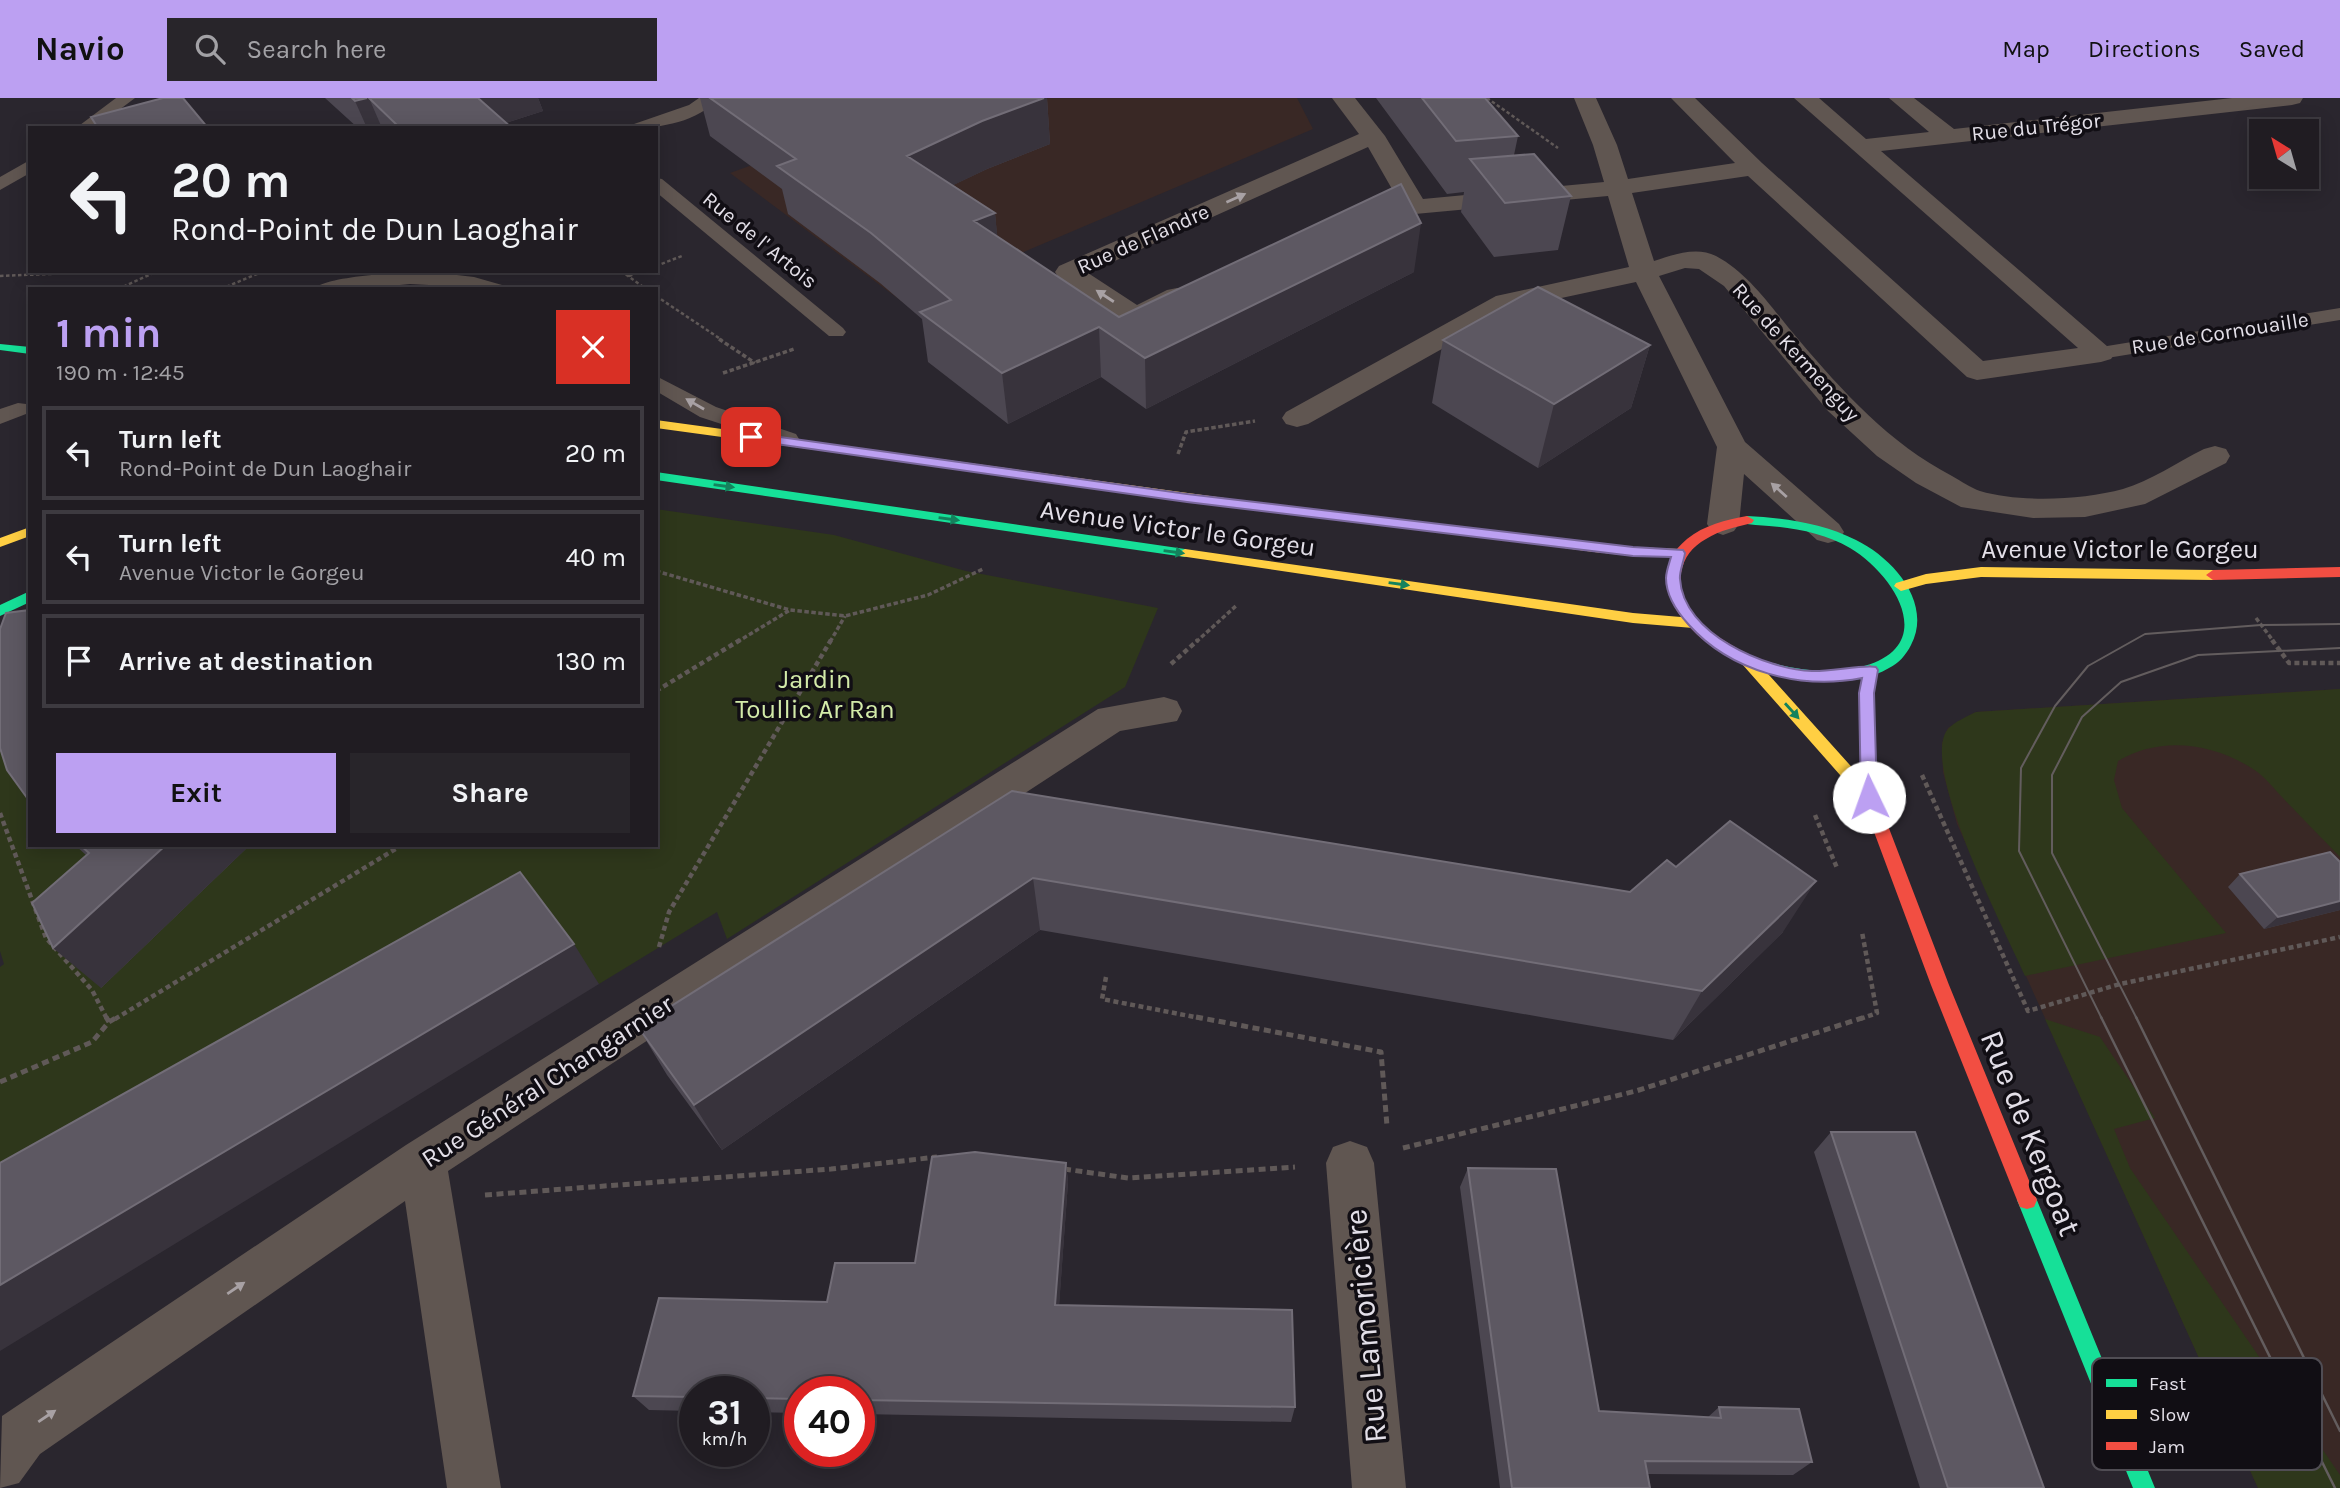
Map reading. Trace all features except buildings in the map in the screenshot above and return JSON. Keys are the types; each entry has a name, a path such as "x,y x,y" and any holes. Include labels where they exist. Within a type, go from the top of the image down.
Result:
{"main road":[{"path":"0,347 28,351"},
{"name":"Avenue Victor le Gorgeu","path":"658,424 1201,500 1633,551 1678,553"},
{"name":"Avenue Victor le Gorgeu","path":"658,476 1633,618 1693,623"},
{"path":"1773,520 1828,532 1871,555 1901,586 1912,615 1912,628 1907,642 1899,653 1870,670 1842,676 1810,677 1778,671 1747,660 1717,643 1693,623 1675,594 1672,579 1678,553 1696,535 1723,524 1773,520"},
{"path":"0,543 28,532"},
{"name":"Avenue Victor le Gorgeu","path":"1901,586 1938,576 1966,573 2121,576 2340,572"},
{"path":"0,613 28,597"},
{"name":"Rue de Kergoat","path":"1747,660 1869,797"},
{"name":"Rue de Kergoat","path":"1870,670 1866,715 1869,797 1940,985 2092,1360"},
{"name":"Rue de Kergoat","path":"2137,1470 2144,1488"}],"street":[{"path":"1343,98 1373,136 1415,207"},
{"path":"1585,98 1619,188 1644,272 1732,447 1828,532"},
{"path":"1682,98 1753,168 1977,371 2101,353"},
{"path":"1805,98 1864,146 2101,353"},
{"path":"1900,98 1949,136"},
{"name":"Rue du Trégor","path":"1864,146 2292,98"},
{"name":"Rue de Flandre","path":"1198,286 1135,316 1068,272 1373,136"},
{"path":"1337,224 1415,207 1619,188 1753,168"},
{"name":"Rue de Kermenguy","path":"1297,418 1506,302 1644,272 1684,260 1705,261 1733,280 1838,405 1888,449 1927,476 1972,500 2033,508 2085,507 2134,497 2215,456"},
{"path":"1723,524 1732,447"},
{"path":"1111,719 1164,711"},
{"name":"Rue Général Changarnier","path":"0,1464 21,1435 426,1180 637,1023 1111,719"},
{"name":"Rue Lamoricière","path":"1370,1157 1379,1488"},
{"path":"426,1180 472,1487"}],"lane":[{"path":"87,126 127,98"},
{"path":"646,126 695,109 710,98"},
{"path":"0,185 28,166"},
{"name":"Rue de l' Artois","path":"658,185 836,332"},
{"path":"334,287 366,281 421,277 463,280 488,287"},
{"name":"Rue de Cornouaille","path":"2101,353 2340,314"},
{"path":"658,383 708,412 804,444"},
{"path":"0,613 28,605"}],"path":[{"path":"1487,98 1563,152"},
{"path":"0,276 73,273"},
{"path":"122,287 154,273"},
{"path":"226,287 259,273"},
{"path":"624,273 643,287"},
{"path":"628,276 636,273"},
{"path":"658,297 756,364"},
{"path":"712,376 756,364 836,332"},
{"path":"1174,464 1186,432 1230,423 1297,418"},
{"path":"658,572 790,610 845,616 928,595 983,569"},
{"path":"1111,719 1237,605"},
{"path":"658,690 790,610"},
{"path":"637,1023 669,912 845,616"},
{"path":"2281,650 2289,663 2340,663"},
{"path":"1919,768 2028,1011 2120,984 2340,937"},
{"path":"1814,812 1839,873"},
{"path":"0,813 46,938 92,990 109,1022"},
{"path":"0,1082 92,1042 109,1022 399,847"},
{"path":"1059,1168 1128,1178 1370,1157 1636,1091 1877,1013 1860,921"},
{"path":"1106,976 1102,999 1381,1052 1370,1157"},
{"path":"426,1180 831,1169 950,1156"}],"shaded area":[{"path":"784,98 1297,98 1313,129 904,303 730,173 838,134"},
{"path":"2340,689 2340,1488 2258,1488 2250,1470 2322,1470 2322,1358 2199,1358 1957,824 1943,772 1942,743 1948,728 1976,712"}],"green space":[{"name":"Jardin Toullic Ar Ran","path":"658,509 834,535 966,571 1158,608 1125,687 727,939 717,912 599,984 546,913 0,1229 0,967 4,964 0,951 0,648 28,637 28,847 658,847"},
{"path":"2340,689 2340,857 2263,777 2240,761 2206,749 2188,746 2170,745 2135,753 2118,761 2114,780 2122,808 2226,933 2025,976 1968,850 1954,812 1945,777 1942,748 1951,726 1976,712"},
{"path":"2045,1019 2100,1037 2155,1118 2114,1129 2130,1168 2260,1358 2199,1358"},
{"path":"2322,1449 2340,1475 2340,1488 2258,1488 2250,1470 2322,1470"}],"tram line":[{"path":"2102,1019 2019,851 2021,768 2055,706 2088,666 2145,634 2261,625 2340,624"},
{"path":"2137,1018 2052,853 2052,775 2082,717 2121,682 2198,655 2340,648"},
{"path":"2101,1017 2270,1358"},
{"path":"2137,1018 2304,1358"},
{"path":"2322,1394 2340,1431"},
{"path":"2322,1462 2335,1488"}],"traffic: fast":[{"path":"0,347 28,351"},
{"path":"658,476 1185,553"},
{"path":"1747,520 1813,528 1853,544 1871,555 1887,570 1901,588 1911,615 1910,633 1900,652 1885,665 1864,672 1817,675 1793,673 1754,663"},
{"path":"0,611 28,597"},
{"path":"2027,1200 2092,1360"},
{"path":"2137,1470 2144,1488"}],"traffic: slow":[{"path":"658,424 1261,507"},
{"path":"0,543 28,532"},
{"path":"1554,542 1678,553"},
{"path":"1185,553 1633,618 1693,623"},
{"path":"1901,586 1926,579 1981,572 2213,575"},
{"path":"1747,660 1869,797"}],"traffic: jam":[{"path":"1261,507 1554,542"},
{"path":"1747,520 1714,529 1693,541 1678,560 1673,581 1676,597 1684,612 1696,625 1724,648 1754,663"},
{"path":"2213,575 2340,572"},
{"path":"1870,670 1866,693 1869,797 1940,985 2027,1200"}],"route":[{"path":"751,437 1187,498 1633,551 1678,553 1672,579 1675,594 1693,623 1726,650 1778,671 1810,677 1842,676 1870,670 1866,693 1869,797"}]}
